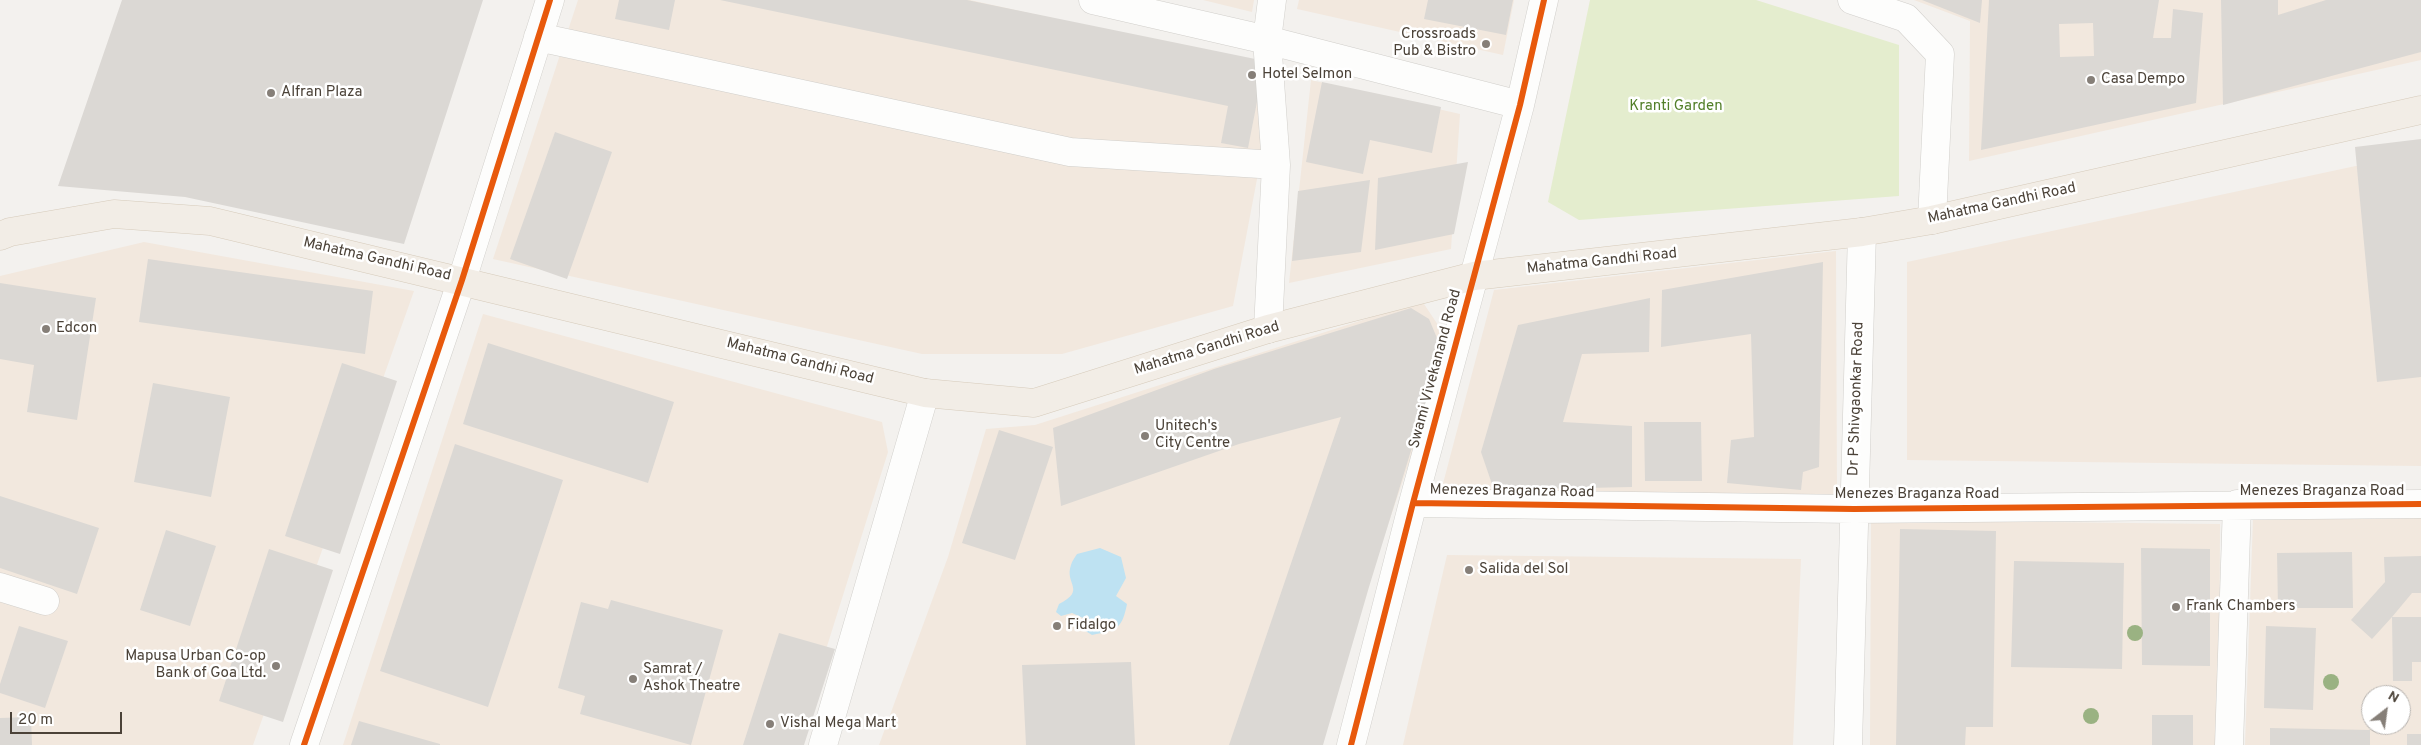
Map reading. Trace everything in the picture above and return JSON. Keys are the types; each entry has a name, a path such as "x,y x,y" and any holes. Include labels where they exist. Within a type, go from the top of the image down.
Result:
{"main road":[{"name":"Mahatma Gandhi Road","path":"0,236 10,232 114,214 210,221 462,280 925,393 1034,403 1268,329 1474,276 1862,232 1932,220 2421,110"}],"street":[{"path":"304,745 462,280 550,0"},
{"path":"1093,0 1267,40 1520,105"},
{"path":"1268,329 1276,165 1267,40 1272,0"},
{"name":"Swami Vivekanand Road","path":"1351,745 1413,503 1520,105 1544,0"},
{"path":"1852,0 1906,18 1940,54 1932,220"},
{"path":"538,37 1070,152 1276,165"},
{"name":"Dr P Shivgaonkar Road","path":"1848,745 1862,232"},
{"path":"823,745 925,393"},
{"name":"Menezes Braganza Road","path":"1413,503 1854,508 2421,504"},
{"path":"2229,745 2237,504"},
{"path":"0,587 46,601"}],"shaded area":[{"path":"578,0 970,0 1278,68 1233,306 1062,354 922,354 493,259"},
{"path":"1203,0 1254,0 1252,12"},
{"path":"1299,0 1514,0 1503,55 1297,9"},
{"path":"1914,0 2421,0 2421,60 1969,161 1970,21"},
{"path":"1311,80 1460,114 1451,249 1289,283"},
{"path":"2421,152 2421,466 1907,460 1907,262"},
{"path":"144,242 414,291 253,745 0,745 0,276"},
{"path":"1836,251 1837,497 1440,495 1494,290"},
{"path":"1422,301 1450,343 1356,618 1321,745 879,745 948,557 986,429 1035,425"},
{"path":"483,314 882,422 888,452 796,745 343,745"},
{"path":"2421,518 2421,745 2245,745 2253,519"},
{"path":"1871,520 2220,524 2219,745 1870,745"},
{"path":"1447,555 1801,559 1793,745 1403,745"}],"green space":[{"name":"Kranti Garden","path":"1590,0 1756,0 1899,45 1899,196 1579,220 1548,202"}],"water":[{"path":"1100,548 1121,557 1126,578 1116,596 1127,604 1123,619 1117,627 1107,632 1092,635 1084,630 1083,618 1072,613 1061,616 1056,612 1059,604 1072,595 1073,586 1070,572 1072,562 1077,554"}],"building":[{"name":"Alfran Plaza","path":"122,0 483,0 404,244 185,197 58,186"},
{"path":"619,0 675,0 669,30 615,19"},
{"path":"720,0 967,0 1265,61 1248,148 1221,143 1228,106"},
{"path":"1428,0 1513,0 1506,35 1424,19"},
{"path":"1922,0 1982,0 1980,23"},
{"name":"Casa Dempo","path":"1989,0 2159,0 2153,38 2171,38 2173,9 2203,13 2196,103 1981,150","holes":["2093,23 2094,56 2060,57 2059,24"]},
{"path":"2221,0 2278,0 2278,15 2326,0 2421,0 2421,52 2223,105"},
{"path":"1322,82 1441,107 1432,153 1370,140 1363,174 1306,162"},
{"path":"555,132 612,152 567,279 510,259"},
{"path":"2421,139 2421,377 2377,382 2355,147"},
{"path":"1468,162 1454,234 1375,250 1378,178"},
{"path":"1370,180 1361,252 1292,261 1298,191"},
{"path":"148,259 373,291 365,354 139,322"},
{"path":"1823,262 1819,467 1803,472 1801,490 1727,483 1731,440 1754,437 1751,334 1661,347 1662,290"},
{"name":"Edcon","path":"0,283 96,298 77,420 27,412 34,365 0,359"},
{"path":"1650,298 1649,352 1582,354 1563,422 1632,426 1632,487 1494,490 1481,452 1518,325"},
{"path":"1411,308 1429,319 1442,350 1369,587 1323,745 1229,745 1341,417 1239,444 1061,506 1053,428 1214,369"},
{"path":"488,343 674,402 648,483 463,424"},
{"path":"342,363 397,381 340,554 285,536"},
{"path":"153,383 230,397 211,497 134,482"},
{"path":"1644,422 1701,422 1702,481 1645,481"},
{"path":"999,430 1053,447 1015,560 962,543"},
{"path":"455,444 563,480 488,707 380,671"},
{"path":"0,496 99,528 77,594 0,568"},
{"path":"1900,529 1996,531 1993,727 1966,727 1965,745 1896,745"},
{"path":"166,530 216,546 190,626 140,610"},
{"name":"Frank Chambers","path":"2141,548 2210,549 2210,666 2142,665"},
{"path":"269,549 333,570 283,722 219,701"},
{"path":"2352,552 2353,608 2278,608 2277,553"},
{"path":"2421,556 2421,593 2412,593 2372,639 2351,620 2385,582 2384,557"},
{"path":"2014,561 2124,563 2122,669 2011,667"},
{"path":"611,600 723,630 691,745 580,714 585,696 558,688 581,602 608,609"},
{"path":"2392,617 2421,617 2421,662 2412,662 2412,681 2393,681"},
{"path":"19,626 68,641 45,708 0,693 0,684"},
{"path":"2266,626 2316,628 2313,710 2264,708"},
{"path":"779,633 835,649 804,745 743,745"},
{"path":"1131,662 1135,745 1026,745 1022,665"},
{"path":"2152,715 2193,715 2193,745 2152,745"},
{"path":"31,717 32,745 0,745 0,718"},
{"path":"359,721 440,744 440,745 351,745"},
{"path":"2270,728 2361,730 2361,735 2370,735 2370,745 2270,745"},
{"path":"2421,734 2421,745 2407,745 2407,735"}],"cycle path":[{"path":"304,745 462,280 550,0"},
{"path":"1351,745 1413,503 1520,105 1544,0"},
{"path":"1413,503 1854,509 2421,504"}],"place":[{"name":"Crossroads Pub & Bistro","path":"1486,44"},
{"name":"Hotel Selmon","path":"1252,75"},
{"name":"Casa Dempo","path":"2091,80"},
{"name":"Alfran Plaza","path":"271,93"},
{"name":"Edcon","path":"46,329"},
{"name":"Unitech's City Centre","path":"1145,436"},
{"name":"Salida del Sol","path":"1469,570"},
{"name":"Frank Chambers","path":"2176,607"},
{"name":"Fidalgo","path":"1057,626"},
{"name":"Mapusa Urban Co-op Bank of Goa Ltd.","path":"276,666"},
{"name":"Samrat / Ashok Theatre","path":"633,679"},
{"name":"Vishal Mega Mart","path":"770,724"}]}
